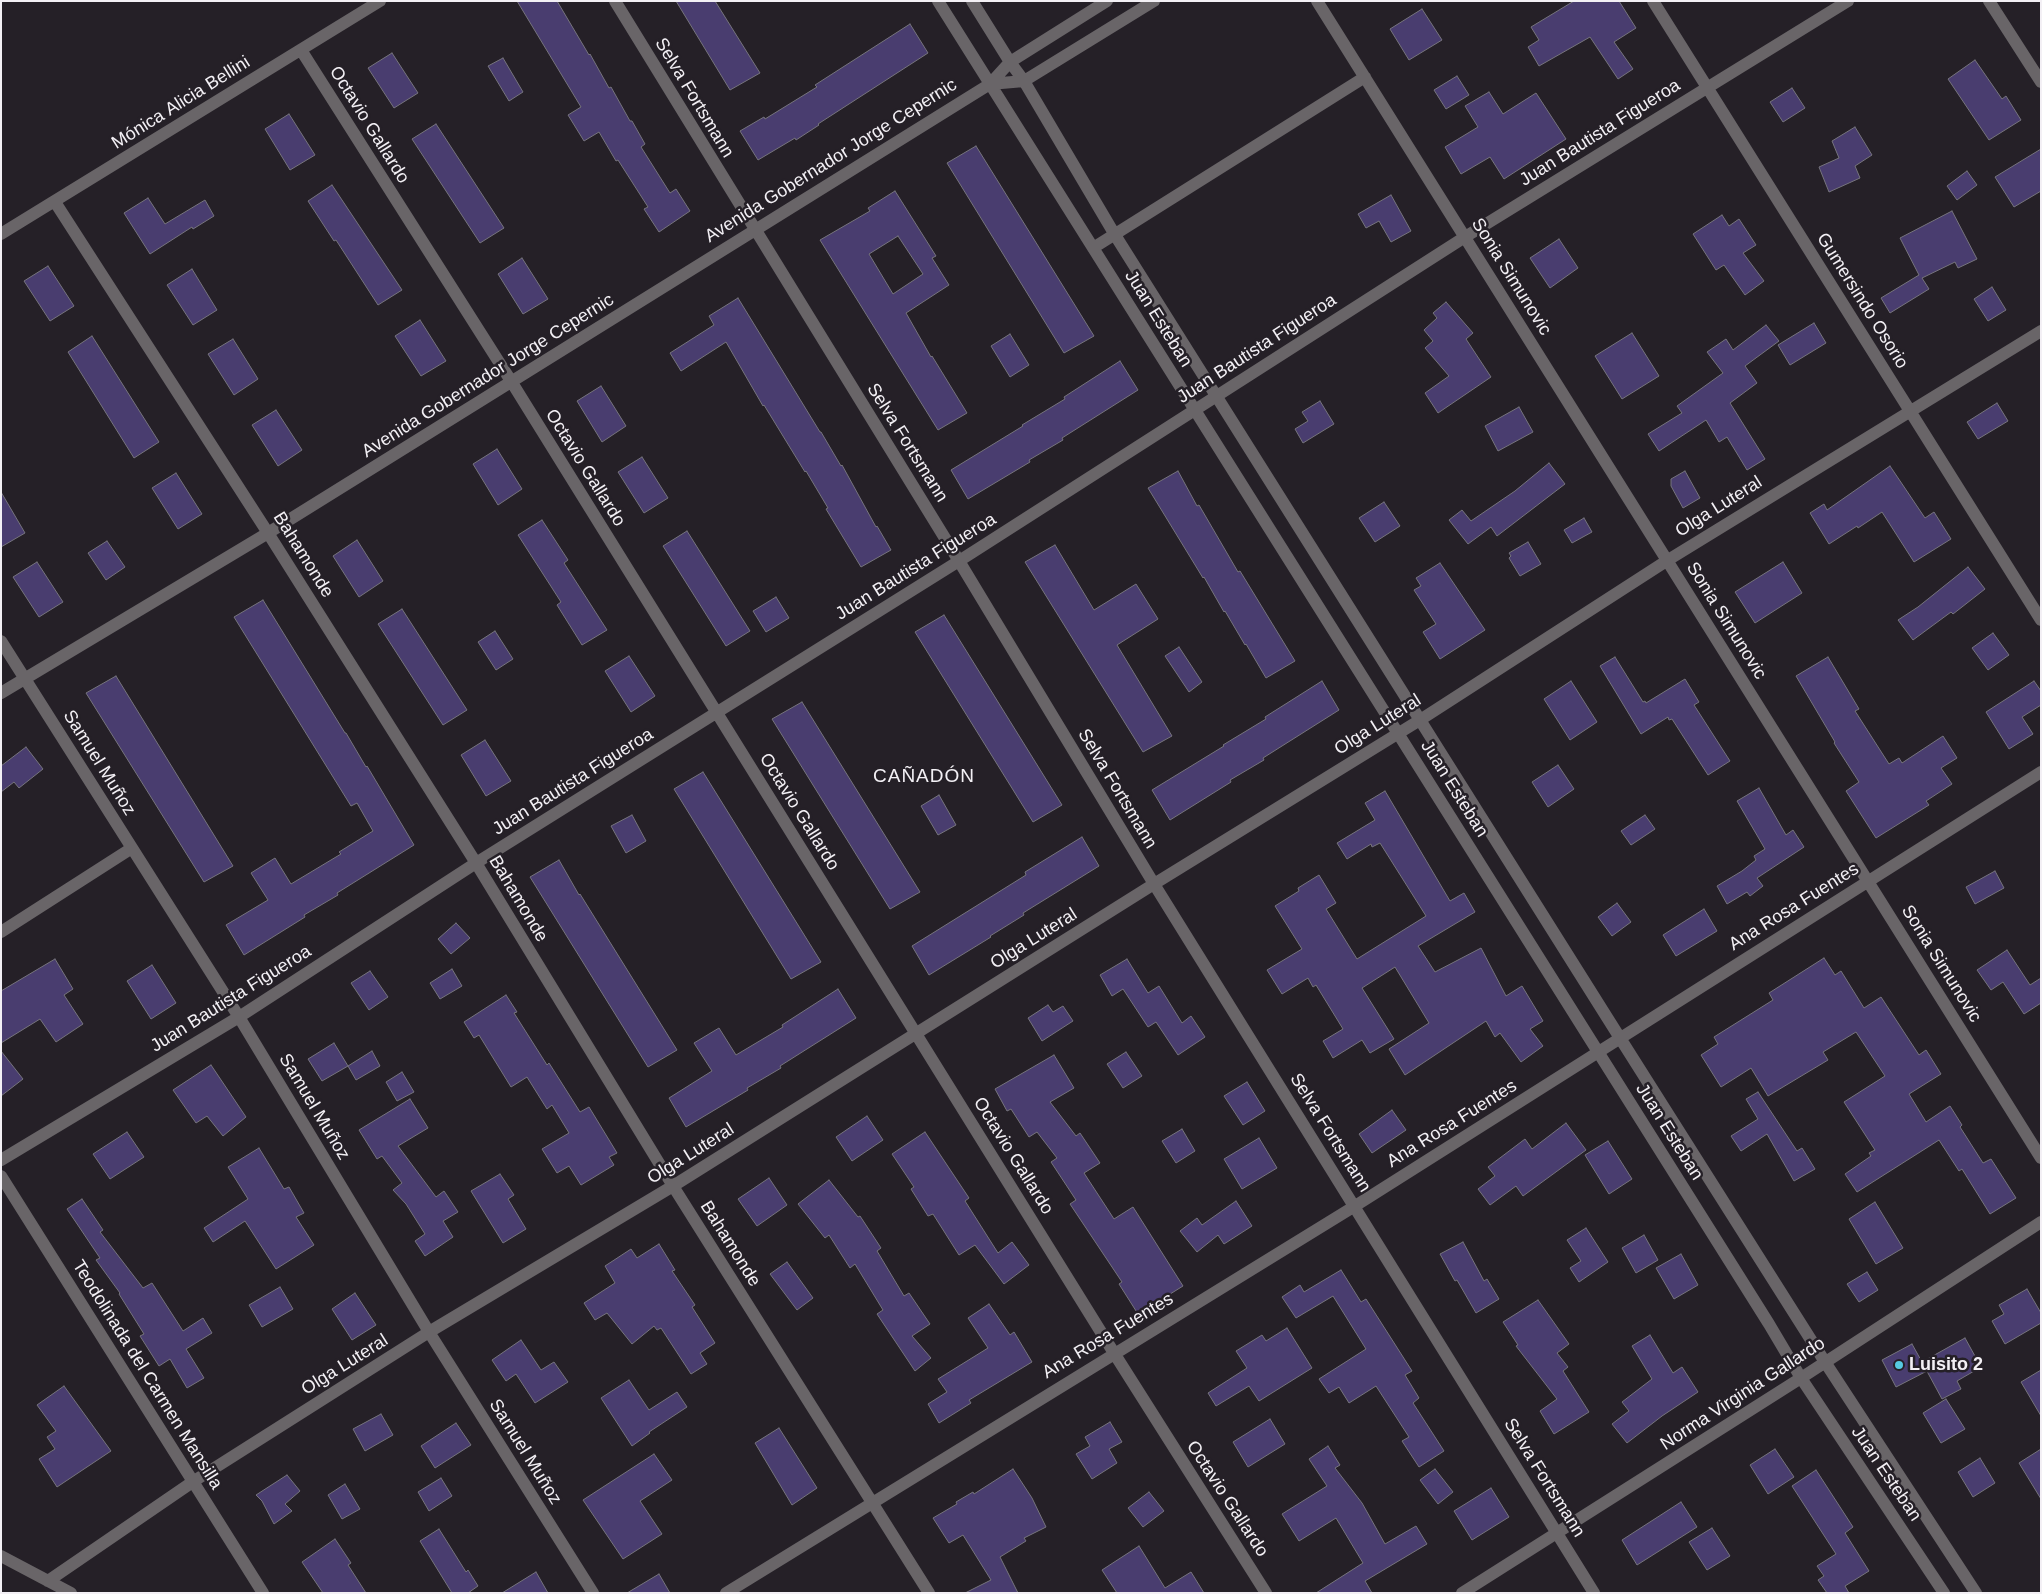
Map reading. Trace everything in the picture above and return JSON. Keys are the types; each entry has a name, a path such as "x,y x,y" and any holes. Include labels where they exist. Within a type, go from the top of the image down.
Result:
{"street":[{"name":"Mónica Alicia Bellini","path":"1,234 380,1"},
{"name":"Selva Fortsmann","path":"615,1 959,561 1154,884 1594,1593"},
{"name":"Juan Esteban","path":"938,1 1801,1378 1944,1593"},
{"name":"Juan Esteban","path":"972,1 1024,81 1115,234 1620,1038 1825,1362 1976,1593"},
{"name":"Avenida Gobernador Jorge Cepernic","path":"1,692 268,534 990,84 1010,62 1107,1"},
{"name":"Avenida Gobernador Jorge Cepernic","path":"990,84 1024,81 1154,1"},
{"name":"Sonia Simunovic","path":"1317,1 2041,1158"},
{"name":"Gumersindo Osorio","path":"1653,1 2041,620"},
{"name":"Juan Bautista Figueroa","path":"1,1160 239,1016 476,863 959,561 1465,237 1848,1"},
{"path":"1989,1 2041,82"},
{"name":"Octavio Gallardo","path":"301,50 511,381 1114,1353 1266,1593"},
{"path":"1093,248 1365,77"},
{"name":"Bahamonde","path":"54,202 268,534 476,863 673,1186 929,1593"},
{"name":"Olga Luteral","path":"48,1581 194,1481 429,1332 673,1186 1154,884 1420,720 1668,560 2041,331"},
{"name":"Samuel Muñoz","path":"1,641 239,1016 429,1332 593,1593"},
{"name":"Ana Rosa Fuentes","path":"726,1593 1355,1206 2041,772"},
{"path":"1,932 132,848"},
{"name":"Teodolinada del Carmen Mansilla","path":"1,1176 264,1593"},
{"name":"Norma Virginia Gallardo","path":"1462,1593 1801,1378 2041,1222"},
{"path":"1,1556 72,1593"}],"building":[{"path":"517,1 557,1 609,88 611,87 630,121 632,121 645,144 641,147 670,193 676,189 690,211 659,232 644,209 648,207 618,160 616,161 599,132 584,141 568,115 581,107"},
{"path":"676,1 715,1 760,73 730,90"},
{"path":"1574,1 1619,1 1636,28 1614,42 1633,69 1618,79 1590,37 1539,66 1528,47 1539,40 1531,27"},
{"path":"1422,9 1442,40 1409,60 1390,29"},
{"path":"910,24 928,53 796,140 795,138 758,160 740,131 764,117 765,119 817,87 815,85"},
{"path":"392,53 418,93 394,108 368,68"},
{"path":"503,58 523,92 509,101 488,66"},
{"path":"1975,60 2002,99 2006,96 2021,120 1989,140 1948,79"},
{"path":"1457,76 1469,95 1446,109 1434,90"},
{"path":"1792,88 1805,108 1783,122 1770,102"},
{"path":"1489,92 1503,114 1536,93 1566,139 1504,179 1490,157 1461,174 1445,147 1478,127 1465,106"},
{"path":"289,114 315,155 290,170 265,129"},
{"path":"436,124 504,228 480,243 412,139"},
{"path":"1855,127 1872,155 1855,166 1860,178 1829,192 1819,167 1839,158 1832,141"},
{"path":"976,146 1094,336 1064,353 947,163"},
{"path":"2041,149 2041,191 2014,207 1995,177"},
{"path":"1967,171 1977,185 1957,200 1947,186"},
{"path":"332,185 402,290 378,305 308,201"},
{"path":"895,191 936,256 932,258 949,285 906,313 931,357 967,413 938,430 820,240 870,211 868,208","holes":["898,236 923,274 893,294 869,254"]},
{"path":"1391,195 1411,231 1391,242 1379,221 1366,228 1358,214"},
{"path":"148,198 165,224 205,200 214,216 193,229 192,227 150,254 124,213"},
{"path":"1952,211 1977,259 1958,268 1955,262 1922,278 1929,289 1890,313 1881,298 1919,275 1900,238"},
{"path":"1722,215 1729,226 1739,219 1756,245 1743,253 1764,281 1745,295 1724,265 1716,270 1693,234"},
{"path":"1559,239 1578,268 1550,288 1530,258"},
{"path":"522,258 548,299 523,314 498,274"},
{"path":"48,266 74,306 50,321 24,281"},
{"path":"192,269 217,310 193,325 167,285"},
{"path":"1992,287 2006,310 1988,321 1974,299"},
{"path":"738,298 842,465 876,527 891,550 861,567 826,509 828,508 806,471 763,406 726,342 681,371 670,353 714,325 709,316"},
{"path":"1446,302 1473,333 1466,339 1491,377 1438,413 1425,393 1449,376 1425,348 1433,341 1424,330 1437,318 1433,313"},
{"path":"420,320 446,361 421,376 395,336"},
{"path":"1814,323 1826,343 1790,365 1778,345"},
{"path":"1766,325 1779,341 1745,366 1757,383 1730,403 1765,459 1747,470 1727,437 1719,442 1706,420 1659,451 1648,434 1682,413 1677,406 1723,373 1707,352 1726,339 1733,350"},
{"path":"1632,333 1659,376 1622,399 1595,356"},
{"path":"1010,334 1029,365 1010,377 991,346"},
{"path":"92,336 159,442 134,458 68,352"},
{"path":"233,339 258,379 234,395 208,354"},
{"path":"1120,361 1138,390 1062,438 1063,440 1029,460 1030,462 968,499 951,470 1065,399 1064,397"},
{"path":"601,386 626,426 602,442 577,401"},
{"path":"1320,401 1334,424 1303,443 1295,429 1308,421 1302,412"},
{"path":"1997,403 2008,421 1978,439 1967,422"},
{"path":"1519,407 1533,432 1498,451 1485,426"},
{"path":"276,410 302,450 278,466 252,425"},
{"path":"497,449 522,489 498,505 473,464"},
{"path":"642,457 668,498 644,513 618,472"},
{"path":"1549,463 1565,484 1497,536 1491,527 1468,544 1449,520 1462,510 1471,521 1515,491"},
{"path":"1890,466 1925,518 1934,512 1951,539 1914,562 1882,512 1829,544 1810,513 1824,504 1827,510"},
{"path":"1178,471 1197,506 1199,505 1238,572 1240,571 1295,661 1266,678 1148,488"},
{"path":"1685,471 1700,498 1683,508 1671,486 1671,479"},
{"path":"176,473 202,514 178,529 152,488"},
{"path":"1,492 25,533 1,547"},
{"path":"1384,502 1400,526 1375,542 1359,518"},
{"path":"1584,518 1592,532 1572,543 1564,530"},
{"path":"542,520 568,560 564,563 607,630 582,645 557,605 561,602 518,535"},
{"path":"687,531 750,631 726,646 663,546"},
{"path":"357,540 383,581 359,597 333,556"},
{"path":"107,541 125,567 106,580 88,553"},
{"path":"1528,542 1541,564 1520,576 1509,558 1511,556 1509,553"},
{"path":"1055,545 1094,610 1136,584 1158,619 1117,645 1172,736 1143,752 1025,562"},
{"path":"37,562 63,602 39,617 13,577"},
{"path":"1783,562 1802,593 1755,623 1735,592"},
{"path":"1440,563 1485,630 1440,659 1423,632 1436,624 1414,590 1421,586 1416,578"},
{"path":"1968,567 1985,589 1953,614 1951,612 1913,640 1898,620 1918,607"},
{"path":"776,597 789,618 766,632 753,611"},
{"path":"263,600 414,845 337,893 338,895 304,915 305,917 244,955 226,925 268,900 251,873 275,858 291,884 341,854 339,852 373,831 357,803 351,806 234,617"},
{"path":"402,609 467,710 443,725 378,624"},
{"path":"944,615 1062,805 1033,822 915,632"},
{"path":"495,631 513,659 496,670 478,642"},
{"path":"1993,633 2009,655 1988,670 1972,648"},
{"path":"1179,647 1202,682 1189,692 1165,656"},
{"path":"629,656 655,696 631,712 605,671"},
{"path":"1615,657 1643,702 1645,701 1646,703 1685,679 1699,702 1694,705 1730,761 1708,775 1672,719 1669,720 1668,717 1641,734 1600,666"},
{"path":"1828,657 1859,709 1855,711 1889,764 1899,758 1902,763 1943,736 1957,758 1941,768 1952,784 1926,801 1929,805 1876,838 1846,791 1859,782 1834,743 1796,676"},
{"path":"116,676 233,866 204,882 86,693"},
{"path":"1322,681 1339,710 1170,820 1152,790 1224,746 1266,719 1265,717"},
{"path":"1571,681 1597,722 1570,740 1544,699"},
{"path":"2034,681 2041,691 2041,705 2022,717 2033,734 2009,749 1986,712"},
{"path":"802,702 920,892 890,909 772,719"},
{"path":"485,740 511,781 486,796 461,755"},
{"path":"26,747 43,769 19,788 14,782 1,792 1,766"},
{"path":"1558,765 1574,789 1548,807 1532,782"},
{"path":"703,772 821,962 791,979 674,789"},
{"path":"1759,788 1786,835 1793,830 1804,847 1757,878 1763,886 1750,896 1747,892 1727,904 1717,886 1742,871 1756,860 1754,856 1765,849 1737,801"},
{"path":"1385,791 1450,901 1464,893 1475,912 1418,946 1435,972 1481,948 1506,996 1522,986 1543,1021 1530,1029 1543,1046 1521,1062 1500,1033 1495,1037 1486,1021 1405,1075 1389,1049 1429,1023 1395,967 1362,988 1394,1039 1370,1053 1362,1040 1333,1058 1323,1041 1343,1029 1316,985 1313,987 1308,978 1282,994 1267,970 1302,949 1275,906 1299,891 1298,888 1319,875 1336,903 1326,909 1357,959 1426,916 1380,843 1372,847 1371,844 1347,859 1337,843 1375,820 1365,803"},
{"path":"939,795 956,825 938,835 921,806"},
{"path":"632,815 646,841 626,853 611,826"},
{"path":"1645,815 1655,829 1631,845 1621,831"},
{"path":"1082,837 1099,866 929,975 912,946 1026,875 1025,872"},
{"path":"559,860 677,1050 648,1067 530,877"},
{"path":"1995,871 2004,888 1975,904 1966,887"},
{"path":"1617,903 1631,922 1612,936 1598,917"},
{"path":"1704,909 1717,931 1676,956 1663,935"},
{"path":"456,923 470,938 451,954 438,939"},
{"path":"2007,950 2030,985 2041,978 2041,1003 2024,1014 2003,982 1991,990 1977,970"},
{"path":"1824,958 1835,975 1841,971 1864,1008 1881,997 1919,1055 1926,1050 1941,1074 1909,1094 1926,1122 1950,1106 1962,1125 1960,1127 1983,1163 1991,1159 2016,1198 1990,1214 1962,1169 1959,1171 1939,1140 1857,1192 1845,1174 1871,1156 1869,1153 1875,1150 1844,1102 1885,1076 1856,1032 1823,1052 1828,1060 1768,1096 1751,1068 1721,1087 1701,1055 1718,1044 1714,1037 1773,1000 1769,993"},
{"path":"55,959 73,989 64,995 83,1024 56,1042 40,1019 1,1043 1,991"},
{"path":"1127,959 1148,993 1159,986 1182,1023 1191,1016 1205,1037 1178,1055 1156,1022 1148,1027 1123,989 1112,996 1100,975"},
{"path":"152,965 176,1003 151,1019 127,981"},
{"path":"452,969 462,986 440,999 430,983"},
{"path":"370,971 388,997 369,1010 351,983"},
{"path":"838,989 856,1018 780,1066 781,1068 747,1088 748,1090 686,1127 669,1098 712,1071 694,1043 719,1028 736,1055 783,1027 782,1025"},
{"path":"506,995 517,1012 514,1013 580,1112 589,1107 617,1153 609,1157 614,1165 581,1185 569,1166 557,1173 542,1149 569,1133 552,1105 547,1109 527,1077 511,1087 479,1035 474,1038 464,1022"},
{"path":"1048,1005 1053,1012 1063,1006 1073,1021 1042,1041 1028,1018"},
{"path":"334,1043 348,1066 322,1081 308,1059"},
{"path":"1,1051 23,1079 1,1096"},
{"path":"372,1051 380,1066 356,1080 348,1066"},
{"path":"1126,1052 1142,1076 1123,1088 1107,1064"},
{"path":"1054,1055 1074,1088 1050,1102 1076,1136 1080,1133 1100,1163 1084,1173 1114,1219 1133,1207 1183,1286 1138,1314 1119,1284 1122,1282 1070,1204 1076,1200 1051,1162 1057,1158 1037,1132 1029,1137 1011,1109 1007,1111 995,1089"},
{"path":"211,1065 246,1117 223,1136 207,1116 196,1123 173,1090"},
{"path":"402,1072 414,1092 397,1101 386,1082"},
{"path":"1247,1082 1265,1111 1243,1125 1224,1096"},
{"path":"1758,1092 1797,1151 1802,1148 1815,1169 1794,1181 1767,1134 1741,1151 1731,1136 1758,1119 1746,1099"},
{"path":"410,1099 428,1128 398,1146 436,1197 444,1191 458,1212 443,1221 453,1237 425,1256 415,1241 425,1234 406,1204 393,1190 402,1183 382,1156 377,1159 359,1130"},
{"path":"1392,1110 1406,1130 1372,1153 1359,1134"},
{"path":"867,1116 883,1140 852,1161 836,1137"},
{"path":"1566,1123 1586,1150 1523,1196 1516,1186 1490,1205 1478,1189 1495,1176 1488,1167 1525,1139 1532,1149"},
{"path":"1182,1129 1195,1151 1176,1163 1162,1141"},
{"path":"127,1132 144,1157 110,1179 93,1154"},
{"path":"925,1132 969,1198 965,1201 998,1253 1012,1242 1029,1265 1004,1284 975,1245 959,1255 933,1214 928,1216 911,1189 914,1187 892,1154"},
{"path":"1259,1138 1277,1168 1242,1189 1224,1159"},
{"path":"1608,1141 1632,1179 1609,1194 1585,1155"},
{"path":"259,1148 284,1189 289,1187 304,1213 296,1217 314,1245 276,1269 245,1221 213,1242 204,1228 248,1199 228,1167"},
{"path":"500,1174 514,1195 508,1199 526,1229 503,1243 471,1191"},
{"path":"769,1178 787,1205 757,1226 738,1199"},
{"path":"829,1180 858,1217 860,1216 881,1248 877,1251 904,1296 909,1293 930,1324 912,1336 931,1358 915,1371 877,1314 883,1310 855,1264 850,1268 829,1235 825,1238 798,1204"},
{"path":"82,1199 103,1230 100,1232 143,1288 152,1283 183,1331 203,1318 212,1333 186,1349 204,1378 187,1388 170,1359 159,1366 140,1336 144,1334 120,1293 96,1260 100,1258 67,1209"},
{"path":"1236,1201 1252,1226 1224,1244 1218,1235 1197,1252 1180,1231 1197,1218 1202,1225"},
{"path":"1875,1202 1903,1248 1876,1264 1849,1219"},
{"path":"1586,1228 1608,1262 1579,1282 1570,1268 1581,1261 1567,1240"},
{"path":"1644,1235 1658,1260 1636,1273 1622,1248"},
{"path":"1463,1242 1484,1281 1487,1279 1499,1299 1476,1313 1440,1254"},
{"path":"659,1244 675,1270 672,1271 695,1305 692,1307 715,1343 700,1353 707,1364 691,1374 661,1328 657,1330 654,1326 632,1344 607,1313 595,1320 584,1303 615,1283 605,1266 631,1249 637,1258"},
{"path":"1681,1254 1698,1285 1674,1299 1656,1268"},
{"path":"787,1262 813,1298 797,1310 770,1274"},
{"path":"1341,1270 1361,1302 1366,1299 1412,1371 1405,1375 1419,1398 1413,1403 1444,1451 1419,1467 1402,1441 1409,1437 1376,1386 1349,1403 1339,1387 1329,1393 1319,1379 1366,1349 1333,1296 1296,1318 1282,1297 1300,1285 1304,1292"},
{"path":"1867,1272 1878,1290 1859,1302 1847,1284"},
{"path":"280,1287 293,1309 262,1327 249,1305"},
{"path":"2027,1289 2041,1313 2041,1323 2005,1344 1992,1321 2004,1314 1999,1305"},
{"path":"355,1293 376,1325 352,1340 332,1309"},
{"path":"1538,1300 1569,1344 1557,1353 1568,1367 1563,1371 1589,1412 1554,1434 1540,1411 1557,1399 1516,1346 1518,1345 1503,1322"},
{"path":"989,1304 1010,1335 1014,1332 1032,1362 969,1400 971,1403 939,1423 928,1404 947,1392 938,1379 988,1348 968,1318"},
{"path":"1287,1328 1312,1368 1259,1401 1249,1386 1216,1406 1208,1393 1247,1368 1236,1351 1262,1335 1266,1341"},
{"path":"1650,1335 1673,1373 1682,1367 1698,1392 1662,1416 1627,1443 1612,1424 1629,1411 1622,1402 1652,1379 1632,1346"},
{"path":"1965,1338 1981,1367 1957,1381 1961,1389 1942,1399 1922,1362"},
{"path":"521,1340 541,1370 554,1362 568,1382 535,1403 516,1374 506,1381 492,1360"},
{"path":"1912,1344 1927,1371 1896,1387 1882,1360"},
{"path":"2041,1370 2041,1416 2021,1382"},
{"path":"629,1380 649,1410 677,1392 687,1407 649,1432 632,1446 601,1398"},
{"path":"64,1386 111,1451 57,1487 39,1459 55,1449 47,1437 56,1431 37,1405"},
{"path":"1946,1399 1965,1429 1941,1443 1923,1413"},
{"path":"381,1414 393,1435 365,1451 353,1429"},
{"path":"1270,1419 1285,1444 1248,1467 1233,1442"},
{"path":"1110,1422 1122,1442 1109,1449 1117,1463 1092,1479 1076,1454 1090,1446 1085,1437"},
{"path":"456,1423 471,1445 435,1468 421,1446"},
{"path":"779,1428 817,1488 792,1505 755,1443"},
{"path":"1328,1446 1340,1465 1335,1468 1362,1503 1385,1544 1416,1526 1427,1544 1365,1581 1372,1593 1316,1593 1363,1563 1336,1518 1299,1541 1282,1514 1327,1486 1309,1459"},
{"path":"1775,1449 1794,1477 1768,1494 1750,1465"},
{"path":"2041,1449 2041,1499 2019,1463"},
{"path":"654,1454 672,1480 640,1501 662,1534 623,1559 583,1500"},
{"path":"1980,1458 1995,1483 1973,1497 1958,1472"},
{"path":"1013,1469 1032,1498 1046,1527 1024,1538 1026,1541 1000,1557 1018,1593 965,1593 991,1580 963,1535 949,1543 933,1518 957,1504 956,1502 973,1492 974,1494"},
{"path":"1435,1469 1453,1492 1438,1504 1420,1480"},
{"path":"1816,1470 1853,1527 1845,1533 1869,1571 1845,1586 1849,1593 1827,1593 1818,1580 1824,1576 1817,1566 1836,1554 1792,1486"},
{"path":"287,1475 300,1491 285,1504 292,1511 274,1524 262,1501 256,1495"},
{"path":"441,1478 452,1496 429,1511 418,1492"},
{"path":"345,1484 360,1509 342,1519 328,1495"},
{"path":"1491,1488 1509,1517 1472,1540 1454,1511"},
{"path":"1149,1492 1164,1511 1143,1527 1128,1508"},
{"path":"1681,1502 1697,1527 1637,1565 1622,1540"},
{"path":"1712,1528 1730,1556 1707,1570 1689,1542"},
{"path":"439,1529 466,1572 468,1570 478,1586 468,1593 452,1593 420,1541"},
{"path":"335,1539 351,1563 348,1565 366,1593 323,1593 302,1562"},
{"path":"1139,1546 1165,1588 1191,1572 1204,1593 1117,1593 1102,1570"},
{"path":"536,1572 548,1593 502,1593"},
{"path":"659,1574 670,1593 627,1593"}],"place":[{"name":"Luisito 2","path":"1899,1365"}],"district":[{"name":"CAÑADÓN","path":"924,777"}]}
